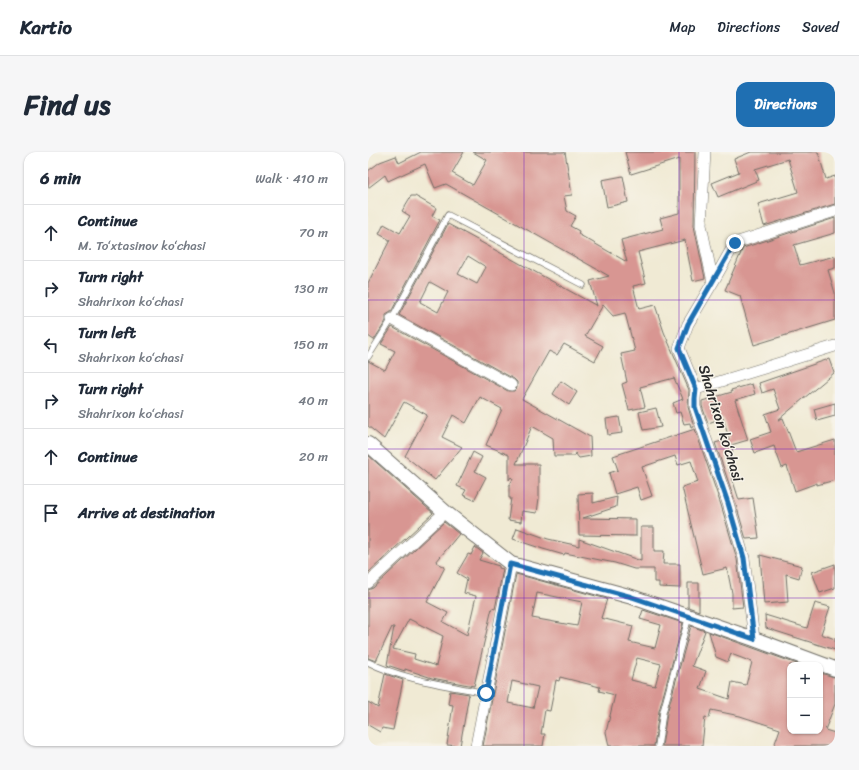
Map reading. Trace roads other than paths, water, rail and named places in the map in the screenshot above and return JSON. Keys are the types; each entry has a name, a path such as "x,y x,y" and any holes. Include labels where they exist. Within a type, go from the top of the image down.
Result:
{"street":[{"path":"705,152 701,225 713,282"},
{"name":"Shahrixon koʻchasi","path":"754,639 744,558 728,503 695,407 696,389 679,348 688,324 735,243 835,211"},
{"path":"392,319 511,385"},
{"path":"696,389 835,346"},
{"path":"368,444 445,512 510,564 632,597 835,669"},
{"path":"368,584 445,512"},
{"path":"476,746 510,564"}],"lane":[{"path":"368,357 392,319 448,215 583,285"},
{"path":"658,746 662,712 689,616"},
{"path":"368,662 392,672 435,683 486,693"}]}
